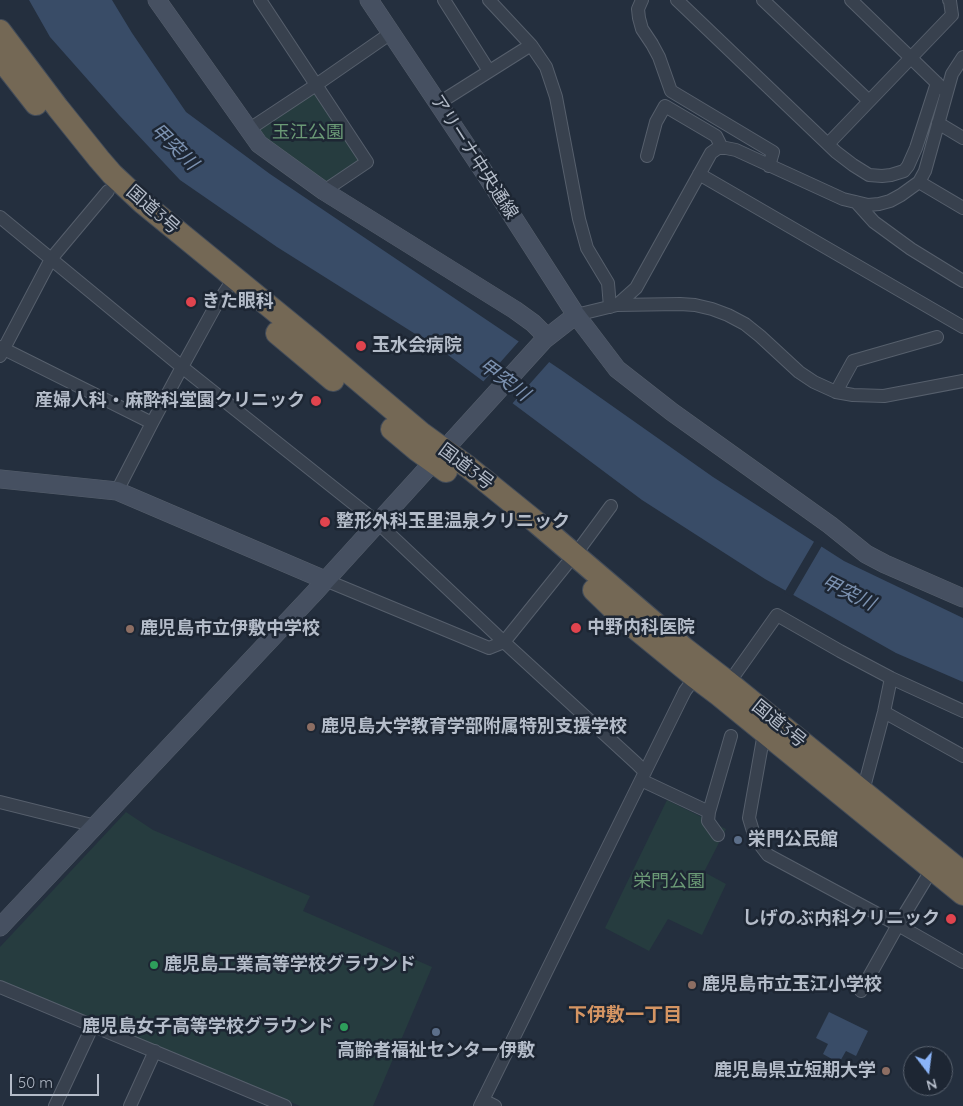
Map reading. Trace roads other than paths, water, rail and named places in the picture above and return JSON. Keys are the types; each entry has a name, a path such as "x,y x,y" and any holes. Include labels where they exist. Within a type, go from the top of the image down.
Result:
{"highway":[{"name":"国道3号","path":"0,31 58,108 112,174 230,284"},
{"name":"国道3号","path":"0,58 82,164 108,191 166,242 313,342 421,434 439,456 468,467 570,560 685,649 700,671 863,791 963,873"},
{"name":"国道3号","path":"724,689 764,733 963,894"}],"street":[{"path":"158,0 259,144 324,191 515,310 533,323 545,339"},
{"path":"260,0 367,162 324,191"},
{"name":"アリーナ中央通線","path":"369,0 439,103 576,315 617,369 672,412 830,525 866,554 963,598"},
{"path":"444,0 489,71"},
{"path":"642,0 638,9 642,29 659,57 671,90 773,152 769,166"},
{"path":"677,0 836,152 869,175 882,176 904,171 908,166 942,88 963,57"},
{"path":"763,0 869,101"},
{"path":"851,0 942,88"},
{"path":"828,144 952,15 949,0"},
{"path":"491,1 531,45 546,67 556,97 579,219 587,248 608,284 614,306"},
{"path":"248,130 392,33"},
{"path":"439,103 531,45"},
{"path":"614,306 636,288 711,153 718,148 736,150 843,199 868,205 879,204 901,196 919,182 928,162 938,123 942,88"},
{"path":"647,156 656,122 665,106 716,136 722,148"},
{"path":"938,123 963,138"},
{"path":"699,174 963,327"},
{"path":"919,182 963,208"},
{"path":"108,191 51,259 1,351 152,423"},
{"path":"856,202 874,222 963,282"},
{"path":"0,217 378,523 636,763 643,776 708,812"},
{"path":"117,491 182,366 230,284"},
{"path":"0,927 378,523 545,339 576,315 614,306 695,305 728,315 745,324 799,372 814,382 836,392 853,395 884,396 963,382"},
{"path":"836,392 853,361 937,337"},
{"path":"0,479 117,491 489,648 504,642 611,506"},
{"path":"724,689 777,615 891,678 963,711"},
{"path":"486,1104 685,691 700,671"},
{"path":"863,791 891,678"},
{"path":"884,712 963,756"},
{"path":"764,733 750,818 755,838 768,855 963,962"},
{"path":"718,835 708,821 708,812 731,736"},
{"path":"0,802 96,826"},
{"path":"861,991 932,869"},
{"path":"0,987 285,1106"},
{"path":"55,1106 93,1025"},
{"path":"130,1106 155,1051"}],"water":[{"name":"甲突川","path":"29,0 112,0 132,33 186,112 270,174 564,372 713,477 844,561 963,618 963,682 896,653 765,579 642,500 444,352 277,247 180,180 50,37"},
{"path":"829,1012 868,1031 856,1056 846,1051 839,1063 823,1054 828,1044 816,1038"}],"place":[{"name":"きた眼科","path":"191,302"},
{"name":"玉水会病院","path":"361,346"},
{"name":"産婦人科・麻酔科堂園クリニック","path":"316,401"},
{"name":"整形外科玉里温泉クリニック","path":"325,522"},
{"name":"中野内科医院","path":"576,628"},
{"name":"鹿児島市立伊敷中学校","path":"130,629"},
{"name":"鹿児島大学教育学部附属特別支援学校","path":"311,727"},
{"name":"栄門公民館","path":"738,840"},
{"name":"しげのぶ内科クリニック","path":"951,919"},
{"name":"鹿児島工業高等学校グラウンド","path":"154,965"},
{"name":"鹿児島市立玉江小学校","path":"692,985"},
{"name":"鹿児島女子高等学校グラウンド","path":"344,1027"},
{"name":"高齢者福祉センター伊敷","path":"436,1032"},
{"name":"鹿児島県立短期大学","path":"886,1071"}],"district":[{"name":"下伊敷一丁目","path":"625,1015"}],"park label":[{"name":"玉江公園","path":"308,133"},
{"name":"栄門公園","path":"669,882"}]}
